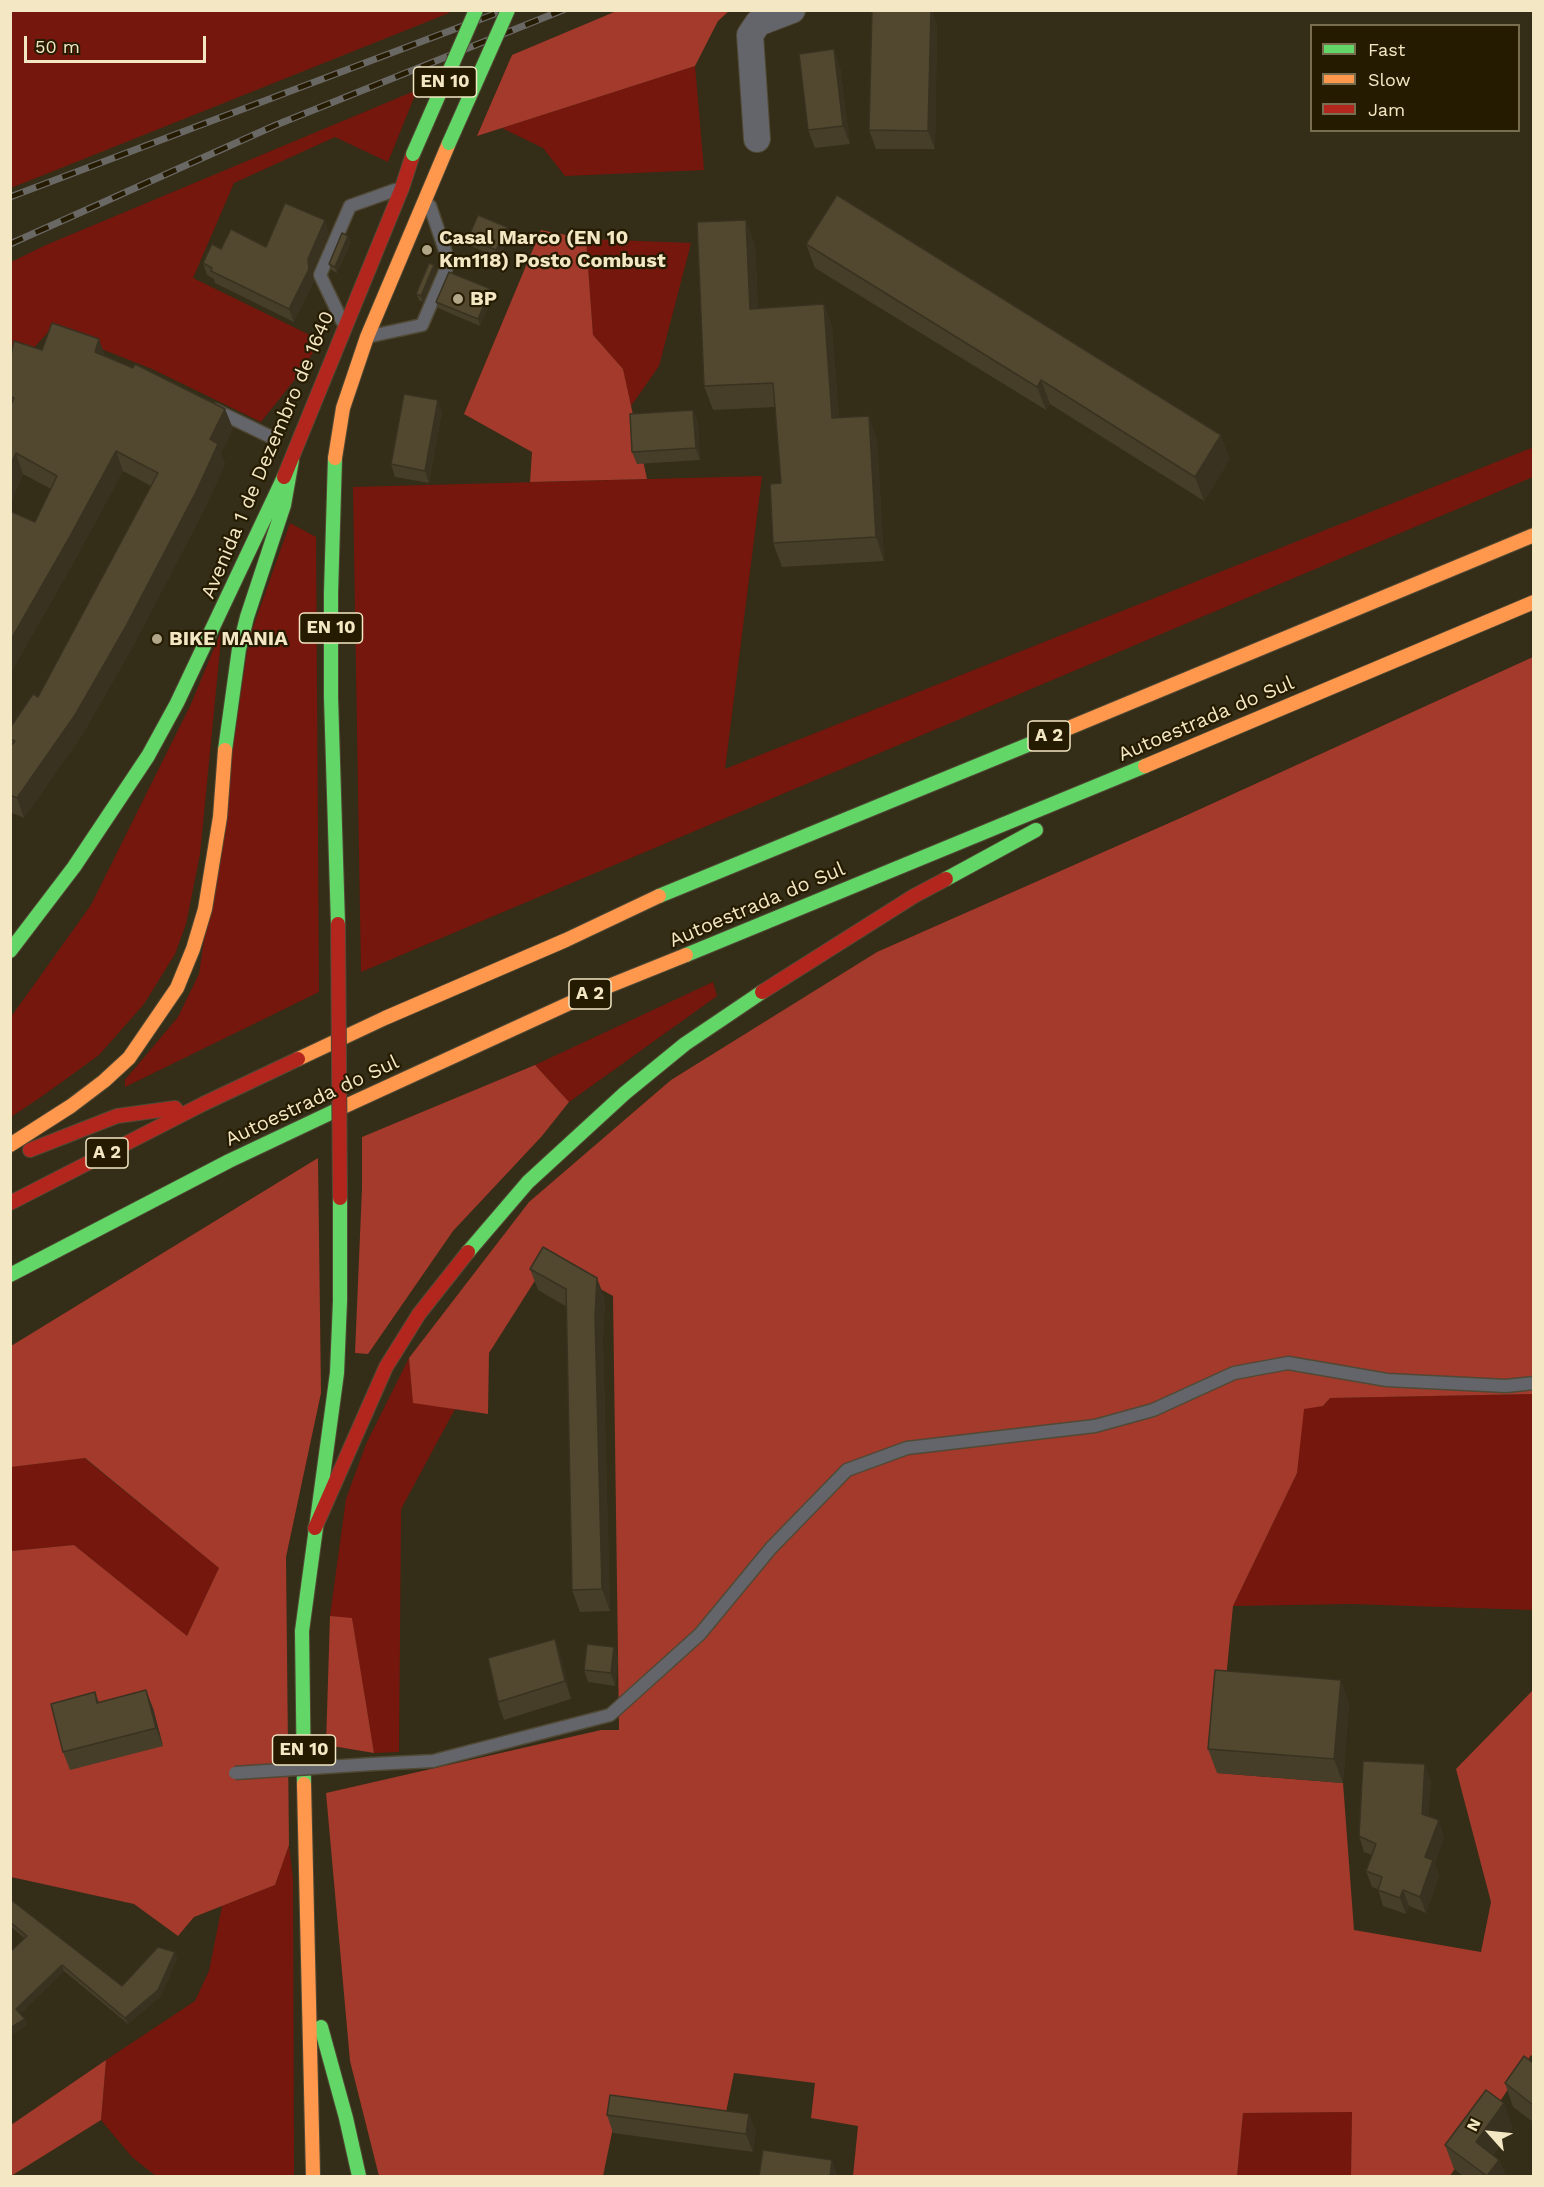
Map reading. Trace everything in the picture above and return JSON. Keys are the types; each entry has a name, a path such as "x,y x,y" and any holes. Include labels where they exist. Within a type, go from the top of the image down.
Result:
{"main road":[{"name":"Avenida 1 de Dezembro de 1640","path":"10,951 74,867 148,756 206,645 292,460 402,188 413,154 476,10"},
{"name":"EN 10","path":"313,2176 307,1973 302,1631 337,1373 340,1301 338,924 331,605 335,449 344,408 367,337 448,143 508,10"},
{"path":"10,1145 71,1106 129,1058 154,1024 181,978 205,909 211,878 220,817 227,728 239,649 247,617 284,505 292,460"},
{"name":"A 2","path":"10,1203 203,1104 385,1018 566,940 669,891 1160,691 1533,534"},
{"name":"Autoestrada do Sul","path":"10,1275 129,1211 240,1156 403,1078 594,992 1186,749 1533,602"},
{"path":"1071,811 1186,749"},
{"path":"315,1528 386,1367 419,1314 450,1273 528,1182 625,1094 686,1044 736,1009 914,896 1050,823"},
{"path":"10,1158 117,1116 203,1104"},
{"path":"307,1973 359,2176"}],"street":[{"path":"757,139 750,35 758,23 792,10"}],"lane":[{"path":"345,328 320,275 350,206 402,188"},
{"path":"367,337 422,325 449,262 427,197"},
{"path":"199,402 272,437"},
{"path":"235,1773 433,1761 610,1715 700,1634 771,1548 847,1470 907,1448 1095,1426 1153,1410 1234,1373 1288,1363 1387,1380 1506,1386 1533,1383"}],"shaded area":[{"path":"11,10 450,10 450,11 11,188"},
{"path":"619,10 729,11 718,21 695,66 477,136 512,55"},
{"path":"695,66 704,170 565,176 543,148 502,128"},
{"path":"417,90 388,162 335,137 234,183 193,278 320,340 304,368 261,422 152,369 51,329 19,364 11,390 11,262 46,245"},
{"path":"541,230 586,239 593,335 623,369 647,479 530,482 532,452 464,414"},
{"path":"586,239 691,243 659,366 631,406 623,369 593,335"},
{"path":"1534,447 1533,477 361,972 353,487 762,476 725,769"},
{"path":"290,523 316,537 319,992 125,1087 125,1080 178,1017 199,974 249,639"},
{"path":"222,629 200,854 186,924 175,954 144,1004 99,1055 11,1117 11,1017 91,905 191,704"},
{"path":"1533,657 1533,1394 1330,1398 1323,1406 1304,1409 1297,1473 1233,1606 1217,1773 1343,1783 1354,1930 1481,1952 1491,1902 1456,1769 1533,1690 1533,2057 1531,2055 1450,2176 1351,2176 1352,2112 1243,2113 1237,2176 853,2176 858,2126 811,2118 815,2083 734,2073 723,2127 616,2113 603,2176 379,2176 350,2061 326,1793 601,1730 619,1730 613,1296 548,1260 489,1353 488,1414 413,1403 409,1358 529,1202 671,1080 877,952 1185,816"},
{"path":"713,982 717,996 569,1102 535,1065"},
{"path":"535,1065 569,1102 542,1136 453,1231 368,1354 355,1353 362,1137"},
{"path":"318,1158 321,1393 286,1557 289,1845 275,1885 194,1917 178,1936 134,1904 11,1877 11,1551 74,1545 187,1636 219,1568 85,1458 11,1467 11,1346"},
{"path":"409,1358 413,1402 455,1409 401,1509 399,1752 374,1753 352,1619 330,1616 346,1499 366,1444"},
{"path":"1533,1394 1533,1610 1351,1604 1233,1606 1297,1473 1303,1408 1323,1406 1330,1398"},
{"path":"84,1458 219,1568 187,1636 74,1545 11,1551 10,1467"},
{"path":"330,1616 352,1618 374,1753 326,1745"},
{"path":"289,1845 293,1879 294,2176 156,2176 132,2157 101,2120 106,2060 195,2001 209,1971 222,1906 275,1885"},
{"path":"106,2060 101,2120 11,2176 11,2125"},
{"path":"1352,2112 1351,2176 1237,2176 1243,2113"}],"building":[{"path":"872,10 931,10 928,131 869,130"},
{"path":"834,49 843,126 808,130 799,54"},
{"path":"837,195 1221,435 1195,477 1041,380 1037,387 806,244"},
{"path":"285,203 325,220 308,259 309,269 289,309 211,271 212,268 203,263 212,244 221,249 231,229 266,247"},
{"path":"478,215 507,227 496,250 468,238"},
{"path":"746,220 750,309 824,304 832,418 869,416 876,537 773,543 770,484 781,483 773,383 704,386 697,222"},
{"path":"342,233 348,236 335,267 329,264"},
{"path":"429,263 434,265 421,296 416,294"},
{"path":"449,272 491,289 478,319 436,302"},
{"path":"52,323 99,339 95,352 133,368 135,364 225,409 210,439 218,444 197,490 126,626 75,715 17,798 10,795 10,747 15,741 10,739 10,728 33,694 38,697 158,473 116,451 10,641 10,511 35,522 57,476 16,453 10,466 10,407 14,398 10,396 10,360 14,341 42,350"},
{"path":"404,394 438,400 425,471 391,464"},
{"path":"693,410 696,448 632,452 630,414"},
{"path":"543,1247 597,1278 595,1317 602,1589 572,1590 566,1289 530,1269"},
{"path":"555,1639 565,1681 498,1702 488,1658"},
{"path":"587,1644 614,1647 611,1673 584,1670"},
{"path":"1215,1670 1341,1680 1334,1759 1208,1749"},
{"path":"146,1690 156,1728 63,1752 51,1704 95,1692 97,1703"},
{"path":"1363,1761 1425,1764 1422,1814 1439,1820 1425,1857 1433,1860 1420,1897 1403,1890 1400,1898 1378,1890 1382,1877 1366,1871 1376,1844 1359,1836"},
{"path":"10,1899 122,1986 158,1947 175,1952 158,1990 125,2018 62,1965 16,2009 25,2019 10,2028 10,1952 27,1936 10,1922"},
{"path":"1524,2056 1533,2063 1533,2105 1505,2083"},
{"path":"1486,2090 1504,2103 1476,2142 1499,2160 1487,2176 1445,2145"},
{"path":"610,2095 749,2114 746,2134 607,2115"},
{"path":"763,2150 832,2160 830,2176 759,2176"}],"railway":[{"path":"10,197 505,10"},
{"path":"10,244 276,125 563,10"}],"traffic: fast":[{"path":"413,154 476,10"},
{"path":"449,143 508,10"},
{"path":"335,458 331,697 338,924"},
{"path":"225,750 239,649 247,617 284,505 292,460"},
{"path":"10,951 74,867 148,756 177,703 284,477"},
{"path":"659,896 1047,737"},
{"path":"686,955 1145,766"},
{"path":"946,879 1036,830"},
{"path":"468,1252 528,1182 625,1093 685,1044 762,992"},
{"path":"10,1275 229,1161 341,1108"},
{"path":"304,1784 302,1631 337,1373 340,1198"},
{"path":"321,2027 359,2176"}],"traffic: slow":[{"path":"335,458 343,408 367,337 449,143"},
{"path":"1047,737 1534,535"},
{"path":"1145,766 1534,602"},
{"path":"10,1145 71,1106 129,1058 177,988 193,949 205,909 220,817 225,750"},
{"path":"298,1059 385,1018 566,940 659,896"},
{"path":"341,1108 594,992 686,955"},
{"path":"304,1784 313,2176"}],"traffic: jam":[{"path":"284,477 402,188 413,154"},
{"path":"762,992 914,896 946,879"},
{"path":"338,924 340,1198"},
{"path":"10,1203 203,1104 298,1059"},
{"path":"30,1150 117,1116 175,1108"},
{"path":"315,1528 386,1367 419,1314 468,1252"}],"place":[{"name":"Casal Marco (EN 10 Km118) Posto Combust","path":"427,250"},
{"name":"BP","path":"458,299"},
{"name":"BIKE MANIA","path":"157,639"}]}
